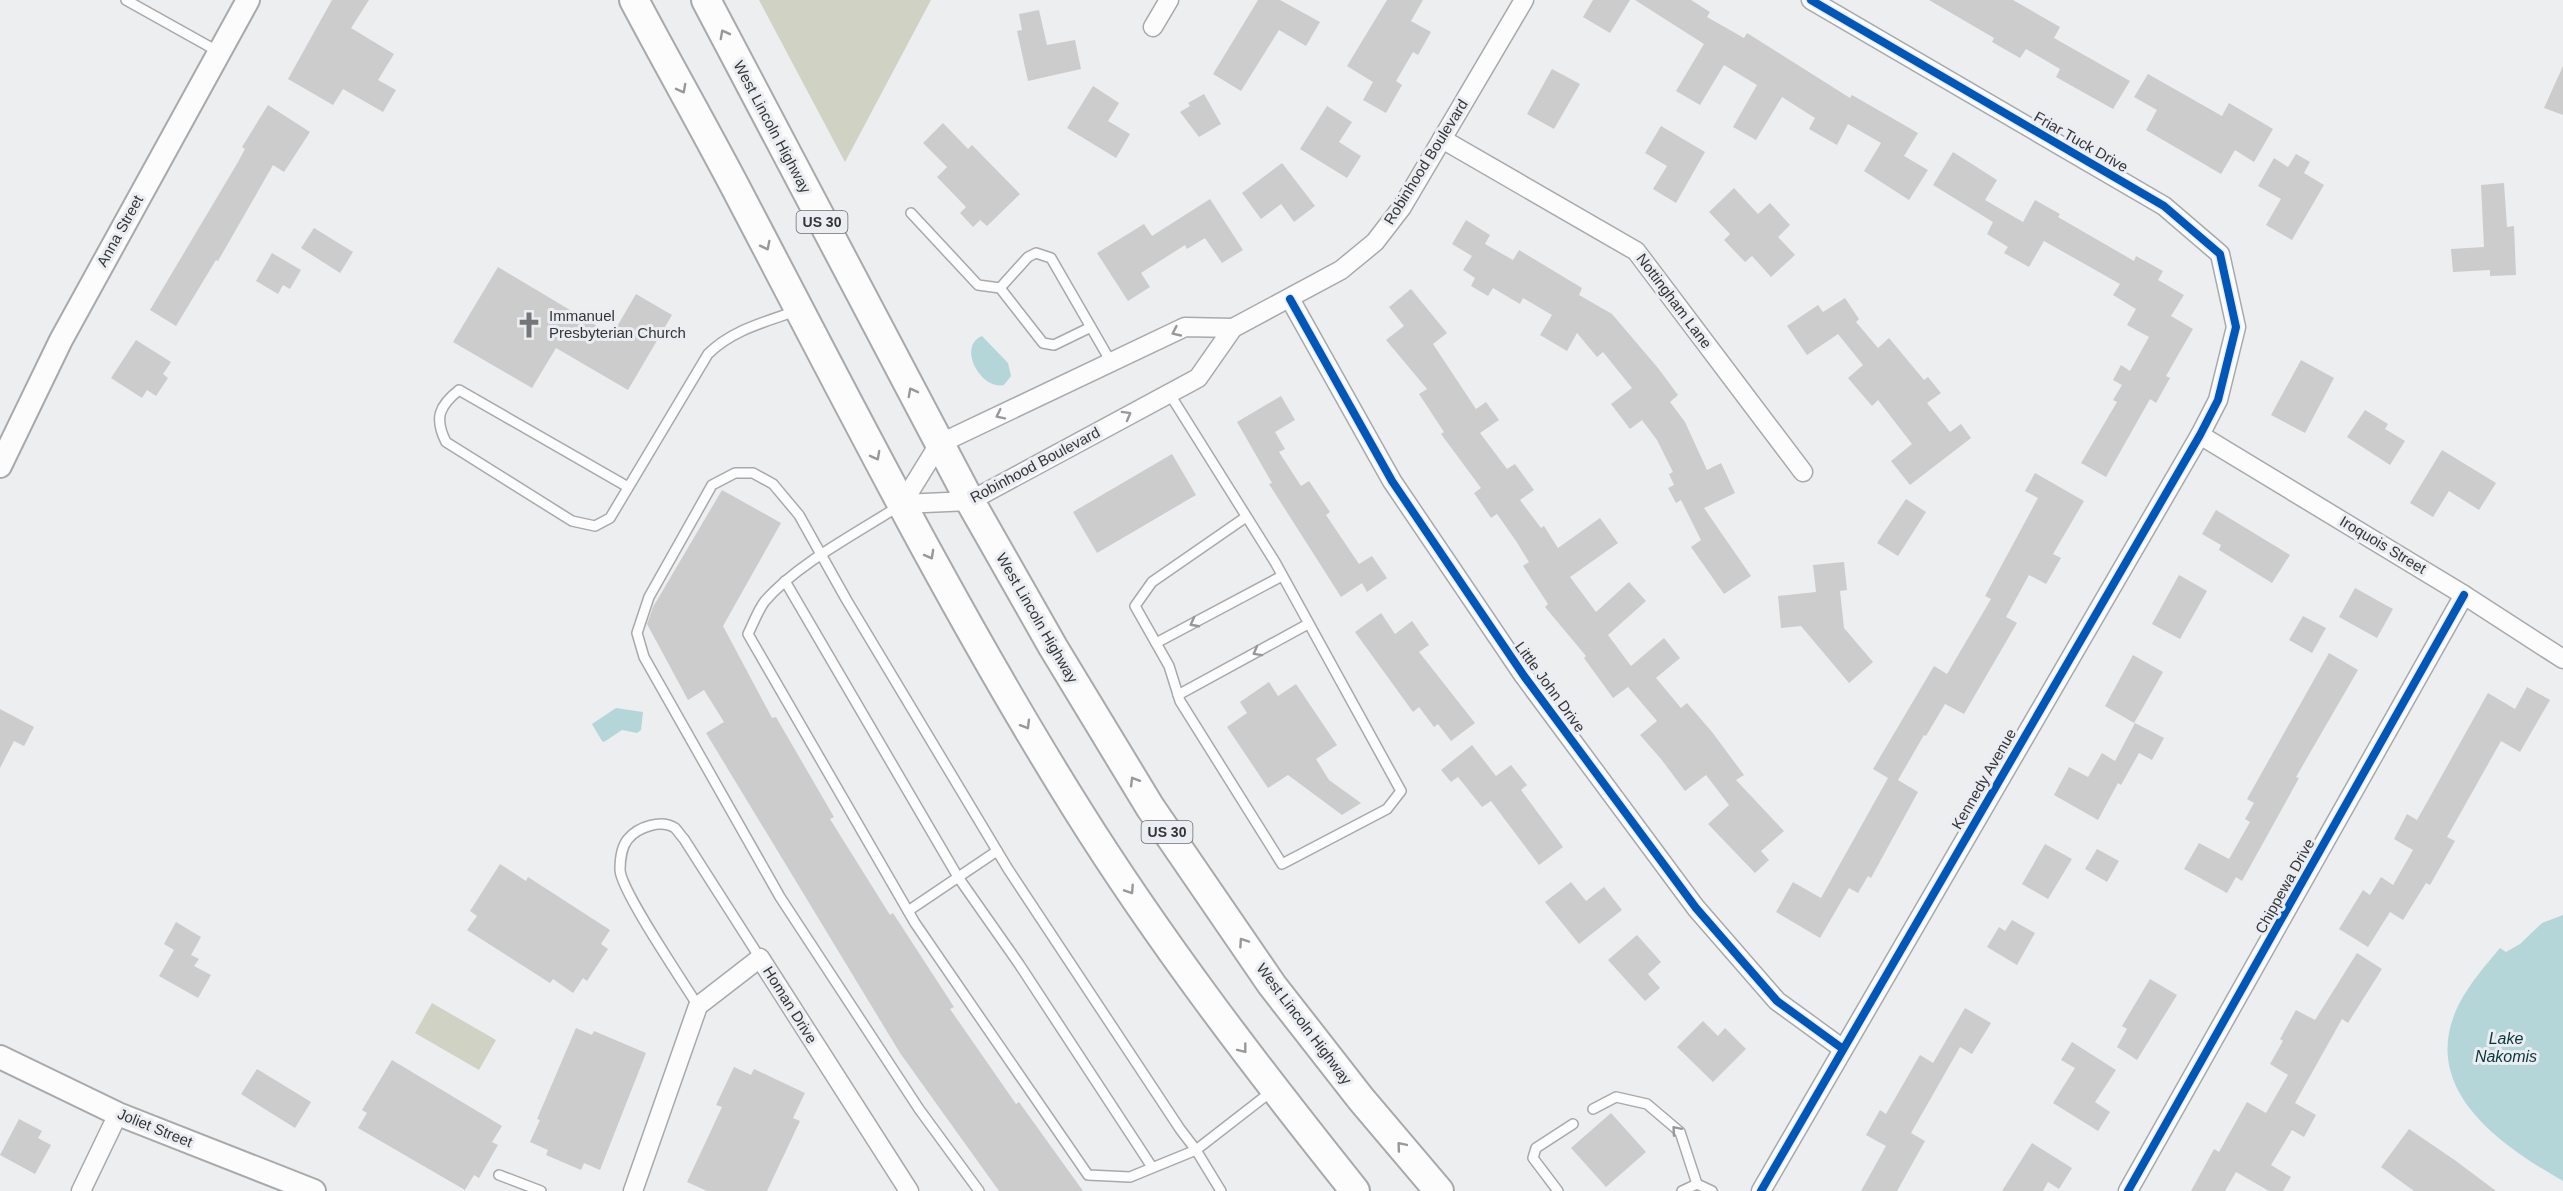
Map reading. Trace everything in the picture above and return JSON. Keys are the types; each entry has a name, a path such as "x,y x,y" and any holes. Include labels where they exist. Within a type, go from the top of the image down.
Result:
{"main road":[{"path":"634,0 902,504 986,657 1075,807 1160,936 1274,1090 1355,1191"},
{"name":"West Lincoln Highway","path":"706,0 970,501 1053,647 1150,807 1272,985 1361,1099 1439,1191"}],"street":[{"name":"Anna Street","path":"0,466 61,340 248,0"},
{"path":"1153,27 1169,0"},
{"name":"Robinhood Boulevard","path":"902,504 970,501 1198,378 1233,328 1341,270 1375,242 1402,207 1524,0"},
{"name":"Friar Tuck Drive","path":"1811,0 2164,206 2220,254 2236,327 2224,378"},
{"name":"Nottingham Lane","path":"1442,139 1636,251 1803,472"},
{"name":"Little John Drive","path":"1290,299 1392,481 1538,694 1696,908 1777,1001 1843,1049"},
{"name":"Robinhood Boulevard","path":"939,444 1185,327 1233,328"},
{"name":"Kennedy Avenue","path":"1761,1191 2200,435 2218,399 2224,378"},
{"name":"Iroquois Street","path":"2200,435 2464,595 2563,660"},
{"path":"902,504 939,444"},
{"name":"Chippewa Drive","path":"2128,1191 2464,595"},
{"name":"Homan Drive","path":"698,1006 760,958 909,1191"},
{"path":"633,1191 698,1006"},
{"name":"Joliet Street","path":"0,1057 118,1114 288,1186 314,1191"},
{"path":"81,1191 118,1114"}],"lane":[{"path":"126,0 219,52"},
{"path":"911,213 978,285 1000,288 1043,343 1054,345 1091,327"},
{"path":"1000,288 1028,257 1036,253 1051,258 1112,362"},
{"path":"628,487 459,390 448,398 441,409 438,427 446,442 572,521 595,526 610,518 708,354 720,342 736,333 798,310"},
{"path":"1169,393 1246,517 1282,576 1401,791 1387,809 1282,864 1178,695 1169,666 1135,606 1152,582 1246,517"},
{"path":"979,1191 919,1109 780,897 644,657 637,633 649,597 712,485 735,473 753,473 772,484 799,515 997,851 1221,1191"},
{"path":"902,504 821,555 785,581 764,603 748,634 908,910 1088,1175 1130,1177 1196,1150 1274,1090"},
{"path":"1156,643 1282,576"},
{"path":"785,581 958,877 1019,964 1152,1167"},
{"path":"1178,695 1308,624"},
{"path":"698,1006 629,894 620,872 627,840 640,829 654,825 674,828 684,839 760,958"},
{"path":"908,910 997,851"},
{"path":"1593,1108 1616,1097 1647,1104 1680,1132 1697,1184 1712,1191"},
{"path":"1558,1191 1533,1158 1536,1148 1573,1124"},
{"path":"499,1175 541,1191"},
{"path":"1682,1191 1697,1184"}],"green space":[{"path":"759,0 931,0 845,162"},
{"path":"432,1003 496,1040 479,1070 415,1033"}],"water":[{"path":"982,336 1008,363 1011,376 1004,385 995,385 987,381 975,366 972,349 975,341"},
{"path":"616,708 643,712 641,730 637,733 622,730 604,742 592,724"},
{"name":"Lake Nakomis","path":"2563,915 2563,1181 2514,1150 2471,1110 2457,1087 2449,1062 2449,1034 2459,1004 2478,975 2500,948 2506,952 2520,944 2542,923"}],"building":[{"path":"332,0 369,0 351,28 394,54 378,80 396,90 383,112 343,89 333,105 288,79"},
{"path":"1258,0 1280,0 1320,22 1306,46 1279,30 1241,91 1213,74"},
{"path":"1387,0 1423,0 1411,21 1431,32 1418,55 1413,52 1396,81 1402,85 1386,113 1363,100 1373,82 1347,66"},
{"path":"1593,0 1630,0 1610,33 1583,17"},
{"path":"1635,0 1691,0 1710,12 1707,17 1744,38 1747,33 1850,98 1852,95 1918,133 1904,156 1928,170 1909,200 1864,171 1881,143 1848,124 1837,145 1809,129 1815,118 1782,97 1756,140 1733,127 1757,85 1724,65 1700,105 1676,91 1704,44"},
{"path":"1929,0 2013,0 2060,27 2054,38 2130,81 2113,109 2056,77 2060,69 2026,49 2020,58 1992,42 1994,38"},
{"path":"1039,10 1047,45 1075,40 1081,69 1028,81 1017,31 1022,30 1019,14"},
{"path":"2563,66 2563,115 2544,108"},
{"path":"1552,69 1580,84 1554,129 1527,114"},
{"path":"2148,74 2222,116 2229,103 2273,129 2254,162 2235,150 2221,174 2146,130 2157,110 2134,97"},
{"path":"1093,86 1119,103 1108,121 1130,134 1116,158 1067,128"},
{"path":"1204,94 1221,124 1199,137 1180,112 1190,106 1188,103"},
{"path":"268,105 310,132 284,172 273,165 218,261 216,260 176,326 150,310 238,162 245,149 242,147"},
{"path":"1327,106 1352,122 1339,142 1361,156 1347,178 1300,149"},
{"path":"943,123 968,149 972,145 1020,194 987,226 980,220 973,227 960,213 966,207 937,177 947,167 923,143"},
{"path":"1661,126 1705,152 1676,203 1653,189 1667,166 1645,153"},
{"path":"1953,152 1997,180 1985,200 2023,222 2035,200 2060,214 2058,217 2134,261 2136,256 2163,271 2158,280 2184,295 2171,316 2193,329 2166,376 2170,378 2156,403 2150,399 2106,477 2081,463 2117,402 2113,400 2122,385 2113,380 2121,365 2130,371 2149,337 2127,325 2136,309 2113,295 2120,284 2044,241 2029,267 2004,253 2008,247 1987,234 1993,222 1933,185"},
{"path":"2296,154 2310,162 2304,173 2324,185 2292,240 2266,225 2281,199 2258,186 2274,158 2288,167"},
{"path":"1282,163 1315,206 1294,222 1281,204 1261,219 1242,193"},
{"path":"2504,183 2507,227 2514,226 2516,275 2490,276 2490,270 2453,272 2451,249 2484,247 2481,185"},
{"path":"1734,188 1758,214 1770,203 1790,225 1778,237 1795,255 1771,277 1752,256 1745,262 1724,240 1730,234 1709,212"},
{"path":"1210,199 1243,250 1222,263 1205,238 1187,249 1185,245 1141,273 1150,287 1128,301 1097,253 1144,224 1152,236"},
{"path":"1466,220 1490,235 1485,244 1513,260 1519,250 1582,288 1579,295 1612,314 1658,368 1678,395 1670,402 1685,422 1707,470 1721,463 1735,493 1704,508 1751,576 1724,594 1691,547 1701,540 1681,500 1676,503 1668,488 1674,485 1669,474 1673,472 1657,440 1642,420 1630,429 1611,404 1632,388 1603,352 1597,357 1577,333 1567,351 1540,335 1552,315 1523,298 1520,304 1493,288 1488,296 1471,286 1475,278 1463,270 1472,256 1452,244"},
{"path":"314,228 353,252 340,273 301,248"},
{"path":"272,253 301,270 290,289 283,285 278,294 256,281"},
{"name":"Immanuel Presbyterian Church","path":"498,267 612,335 636,294 672,315 628,390 556,348 532,388 453,342"},
{"path":"1411,289 1447,333 1433,344 1476,409 1486,402 1499,420 1480,433 1507,469 1515,464 1534,490 1520,500 1541,528 1544,526 1558,548 1600,518 1618,543 1570,577 1596,612 1629,582 1646,601 1608,635 1631,666 1664,638 1680,658 1656,678 1681,708 1687,703 1712,732 1744,775 1736,780 1784,831 1761,851 1769,860 1755,873 1708,824 1729,805 1706,775 1685,791 1640,735 1657,721 1628,687 1613,698 1584,658 1586,656 1545,607 1548,604 1523,566 1529,562 1516,541 1497,514 1491,518 1474,493 1481,488 1441,434 1444,432 1419,394 1427,389 1386,340 1404,326 1389,307"},
{"path":"1845,298 1859,319 1856,322 1878,348 1889,338 1924,380 1928,377 1941,393 1927,403 1950,432 1961,424 1971,438 1910,485 1891,461 1912,444 1878,400 1872,406 1848,378 1863,365 1838,334 1807,355 1787,326 1818,305 1823,312"},
{"path":"136,340 171,362 163,374 168,378 156,396 147,390 142,398 111,378"},
{"path":"2301,360 2334,378 2305,433 2271,415"},
{"path":"1281,396 1295,420 1275,432 1285,449 1279,452 1301,486 1309,481 1330,512 1326,515 1359,564 1372,556 1387,578 1367,592 1362,583 1341,597 1269,484 1272,483 1237,422"},
{"path":"2365,410 2388,424 2385,429 2405,441 2390,465 2347,437"},
{"path":"2442,450 2496,483 2479,510 2449,491 2433,517 2410,503"},
{"path":"1172,454 1196,495 1097,553 1073,512"},
{"path":"2035,473 2084,501 2053,554 2061,558 2046,584 2029,575 2006,617 2017,623 1964,714 1945,704 1926,736 1924,735 1898,780 1918,792 1871,878 1868,876 1858,893 1849,888 1820,938 1776,912 1793,882 1821,898 1888,778 1873,769 1934,666 1947,674 1991,599 1985,596 2038,498 2025,491"},
{"path":"722,490 781,523 723,626 772,718 776,717 834,817 830,819 890,915 893,913 954,1007 950,1009 1016,1104 1019,1102 1083,1191 999,1191 900,1053 706,733 724,722 704,690 688,700 647,624 653,607"},
{"path":"1906,499 1926,512 1898,556 1877,543"},
{"path":"2216,510 2290,555 2272,583 2219,550 2221,545 2202,534"},
{"path":"1844,562 1847,590 1840,591 1844,628 1873,662 1849,683 1801,626 1781,628 1778,596 1816,592 1813,565"},
{"path":"2179,575 2207,591 2180,639 2152,624"},
{"path":"2355,588 2393,609 2377,638 2339,617"},
{"path":"1381,613 1395,634 1412,621 1429,645 1419,652 1475,723 1451,741 1438,724 1434,727 1419,707 1413,712 1355,632"},
{"path":"2303,616 2326,628 2312,653 2289,640"},
{"path":"2329,653 2358,670 2296,777 2299,778 2242,881 2236,877 2227,893 2184,869 2199,843 2229,859 2250,822 2245,819 2254,803 2247,799"},
{"path":"2133,655 2163,672 2134,723 2105,706"},
{"path":"1269,682 1278,696 1296,684 1337,745 1316,759 1329,780 1361,803 1342,815 1288,775 1268,788 1227,727 1247,713 1240,702"},
{"path":"2527,687 2550,700 2520,752 2501,741 2447,837 2455,841 2430,885 2426,883 2403,920 2390,912 2368,947 2339,929 2363,890 2370,895 2381,877 2393,885 2413,850 2394,839 2407,814 2417,820 2488,693 2515,709"},
{"path":"0,709 34,727 24,746 14,741 0,768"},
{"path":"2135,723 2164,738 2152,760 2139,753 2121,785 2118,783 2098,820 2054,795 2069,767 2088,777 2102,753 2115,761"},
{"path":"1472,745 1496,776 1511,765 1527,785 1521,790 1563,847 1539,865 1491,801 1482,807 1458,777 1451,782 1441,770"},
{"path":"2045,844 2072,859 2048,899 2022,884"},
{"path":"2097,849 2119,861 2107,882 2085,869"},
{"path":"500,864 526,881 528,877 610,930 601,944 608,949 587,981 583,978 573,993 553,979 550,983 467,930 477,916 470,911"},
{"path":"1571,882 1586,901 1604,887 1622,910 1579,944 1545,902"},
{"path":"2012,920 2035,933 2017,965 1987,947 1999,927 2005,931"},
{"path":"176,922 201,937 191,955 199,959 194,966 211,975 198,998 159,976 174,950 164,944"},
{"path":"1637,935 1661,962 1648,974 1660,988 1645,1001 1608,960"},
{"path":"2357,953 2382,969 2348,1023 2342,1019 2295,1103 2316,1115 2304,1137 2292,1130 2271,1165 2291,1177 2283,1191 2269,1191 2236,1172 2225,1191 2191,1191 2214,1149 2219,1152 2247,1102 2266,1113 2288,1075 2270,1064 2283,1041 2280,1039 2296,1010 2315,1020"},
{"path":"2150,979 2177,995 2137,1060 2117,1047 2127,1029 2122,1026"},
{"path":"1965,1008 1991,1023 1972,1054 1960,1047 1911,1133 1925,1141 1897,1191 1861,1191 1886,1146 1866,1135 1880,1110 1886,1114 1920,1055 1933,1063"},
{"path":"1703,1021 1718,1036 1725,1028 1746,1049 1713,1082 1677,1047"},
{"path":"576,1028 592,1035 594,1031 646,1053 600,1170 584,1163 581,1170 546,1155 548,1150 530,1142 540,1120 537,1119"},
{"path":"2072,1042 2116,1070 2095,1102 2110,1112 2098,1131 2053,1103 2075,1068 2061,1060"},
{"path":"392,1060 502,1126 492,1142 498,1145 479,1178 474,1175 465,1190 358,1128 367,1113 362,1110"},
{"path":"734,1067 751,1075 754,1069 805,1093 793,1118 800,1121 767,1191 707,1191 687,1182 722,1107 716,1105"},
{"path":"257,1069 311,1102 295,1128 241,1094"},
{"path":"1611,1113 1646,1152 1606,1187 1571,1148"},
{"path":"19,1119 42,1131 38,1138 51,1145 35,1174 0,1155"},
{"path":"2409,1129 2496,1191 2414,1191 2381,1167"},
{"path":"2032,1143 2072,1168 2059,1189 2048,1182 2043,1191 2002,1191"}],"cycle path":[{"path":"1761,1191 2200,435 2218,400 2236,327 2220,254 2164,206 1811,0"},
{"path":"1290,299 1392,481 1524,676 1696,908 1777,1001 1843,1049"},
{"path":"2128,1191 2464,595"}],"place":[{"name":"Immanuel Presbyterian Church","path":"529,325"}]}
